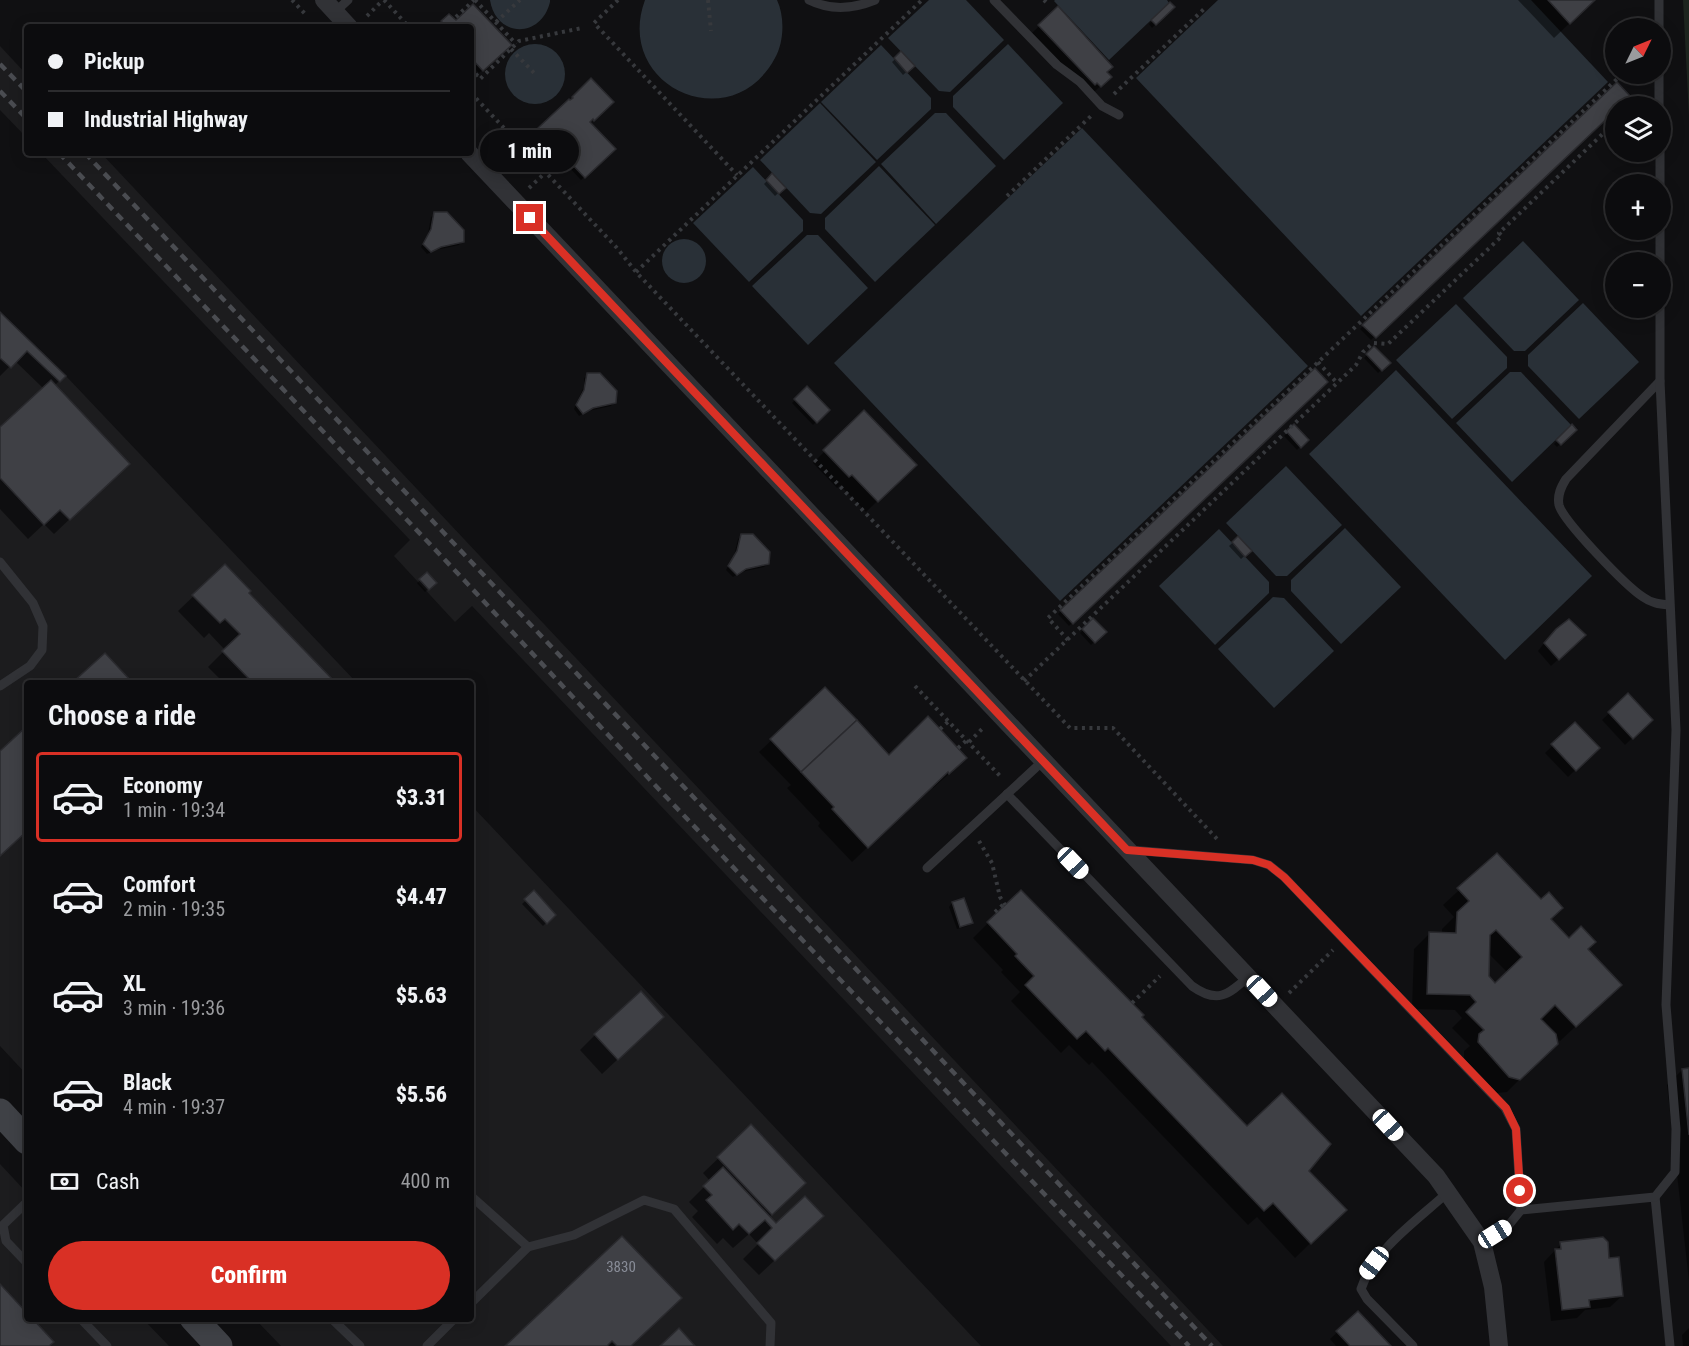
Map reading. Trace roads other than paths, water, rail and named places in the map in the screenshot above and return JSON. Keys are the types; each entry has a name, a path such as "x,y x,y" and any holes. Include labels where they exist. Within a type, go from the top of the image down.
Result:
{"main road":[{"path":"0,1112 24,1138"},
{"path":"197,1322 219,1346"}],"street":[{"path":"336,4 356,24"},
{"path":"472,156 1437,1176 1482,1242 1493,1287 1499,1346"}],"lane":[{"path":"808,0 826,7 844,8 875,0"},
{"path":"994,0 1057,65 1080,82 1102,106 1119,115"},
{"path":"1659,0 1659,18"},
{"path":"1660,318 1660,381 1676,730 1666,1005 1676,1129 1675,1172 1655,1197 1670,1346"},
{"path":"1660,381 1566,479 1559,496 1560,506 1570,525 1637,593 1654,603 1669,605"},
{"path":"0,562 33,603 43,626 42,650 30,666 0,687"},
{"path":"927,868 1044,760"},
{"path":"1010,791 1192,986 1203,993 1215,996 1228,993 1248,977"},
{"path":"1127,850 1261,861 1277,870 1510,1114 1517,1137 1521,1209 1508,1226 1482,1242"},
{"path":"1413,1346 1367,1299 1361,1289 1366,1273 1382,1253 1448,1192"},
{"path":"1521,1209 1655,1197"},
{"path":"474,1199 528,1247"},
{"path":"474,1300 528,1247 574,1235 644,1200 674,1209 771,1323 770,1346"},
{"path":"24,1205 3,1225 6,1241 24,1260"},
{"path":"84,1322 106,1346"},
{"path":"335,1322 360,1346"},
{"path":"427,1346 451,1322"}],"railway":[{"path":"0,64 24,89"},
{"path":"0,91 24,116"},
{"path":"62,156 652,782 1189,1346"},
{"path":"88,156 1212,1346"}]}
